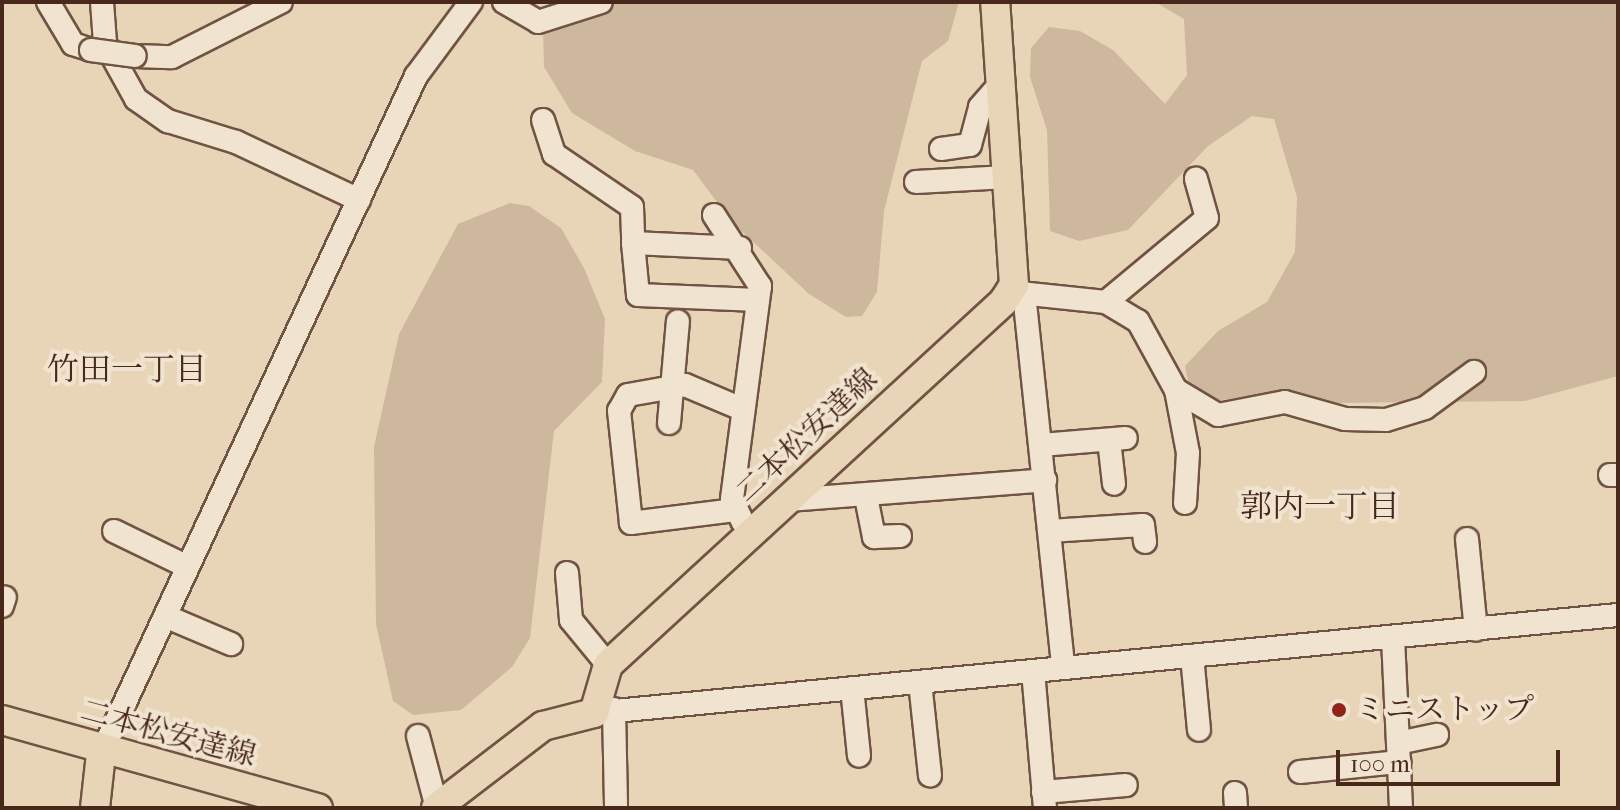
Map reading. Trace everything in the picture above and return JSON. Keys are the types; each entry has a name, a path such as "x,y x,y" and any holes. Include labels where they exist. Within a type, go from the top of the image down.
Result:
{"main road":[{"path":"995,2 1017,289"},
{"name":"二本松安達線","path":"608,665 743,522 788,500 1017,289"},
{"path":"437,808 543,726 604,711 608,665"},
{"name":"二本松安達線","path":"2,720 101,754 318,808"},
{"path":"95,808 101,754"}],"street":[{"path":"48,2 73,44 91,50 135,56 172,57 281,2"},
{"path":"102,2 105,43 136,99 168,121 236,142 359,200"},
{"path":"101,754 433,44 471,2"},
{"path":"510,7 538,22 601,2"},
{"path":"941,149 973,142 980,107 1001,83"},
{"path":"543,120 561,169 627,201 638,295 758,300"},
{"path":"916,182 1007,177"},
{"path":"1106,302 1207,218 1196,179"},
{"path":"714,215 757,275 758,300 742,409 743,522 630,521 620,406 628,395 697,387 742,409"},
{"path":"633,243 740,248"},
{"path":"1063,667 1041,445 1017,289 1106,302 1138,321 1176,390 1188,453 1185,503"},
{"path":"669,423 668,388 678,321"},
{"path":"1176,390 1218,415 1285,402 1345,419 1386,420 1425,408 1474,372"},
{"path":"1041,445 1118,439 1114,484"},
{"path":"788,500 866,497 1045,480"},
{"path":"866,497 874,537 900,536"},
{"path":"1050,531 1143,525 1145,542"},
{"path":"114,531 188,567"},
{"path":"1467,539 1476,630"},
{"path":"567,573 571,620 608,665"},
{"path":"616,808 604,711 1618,615"},
{"path":"165,616 231,644"},
{"path":"1393,638 1401,808"},
{"path":"1192,656 1199,730"},
{"path":"1033,671 1044,800 1126,785"},
{"path":"920,682 930,775"},
{"path":"852,688 859,756"},
{"path":"1300,772 1399,752 1437,735"},
{"path":"418,736 437,808"}],"shaded area":[{"path":"564,2 959,2 948,41 922,61 884,211 877,292 862,316 846,317 809,294 732,222 693,170 635,151 572,113 544,67 543,30"},
{"path":"1155,2 1618,2 1618,376 1525,401 1332,403 1275,392 1208,402 1190,393 1185,366 1218,331 1267,302 1295,252 1297,197 1274,119 1252,116 1208,146 1128,230 1079,241 1050,231 1047,130 1030,77 1031,48 1049,27 1080,31 1113,50 1165,104 1187,75 1184,19"},
{"path":"510,203 529,206 561,228 584,268 605,319 602,382 554,431 530,638 512,667 461,710 413,715 393,701 376,624 374,447 399,334 458,224"}],"place":[{"name":"ミニストップ","path":"1339,710"}],"district":[{"name":"竹田一丁目","path":"127,370"},
{"name":"郭内一丁目","path":"1320,507"}]}
